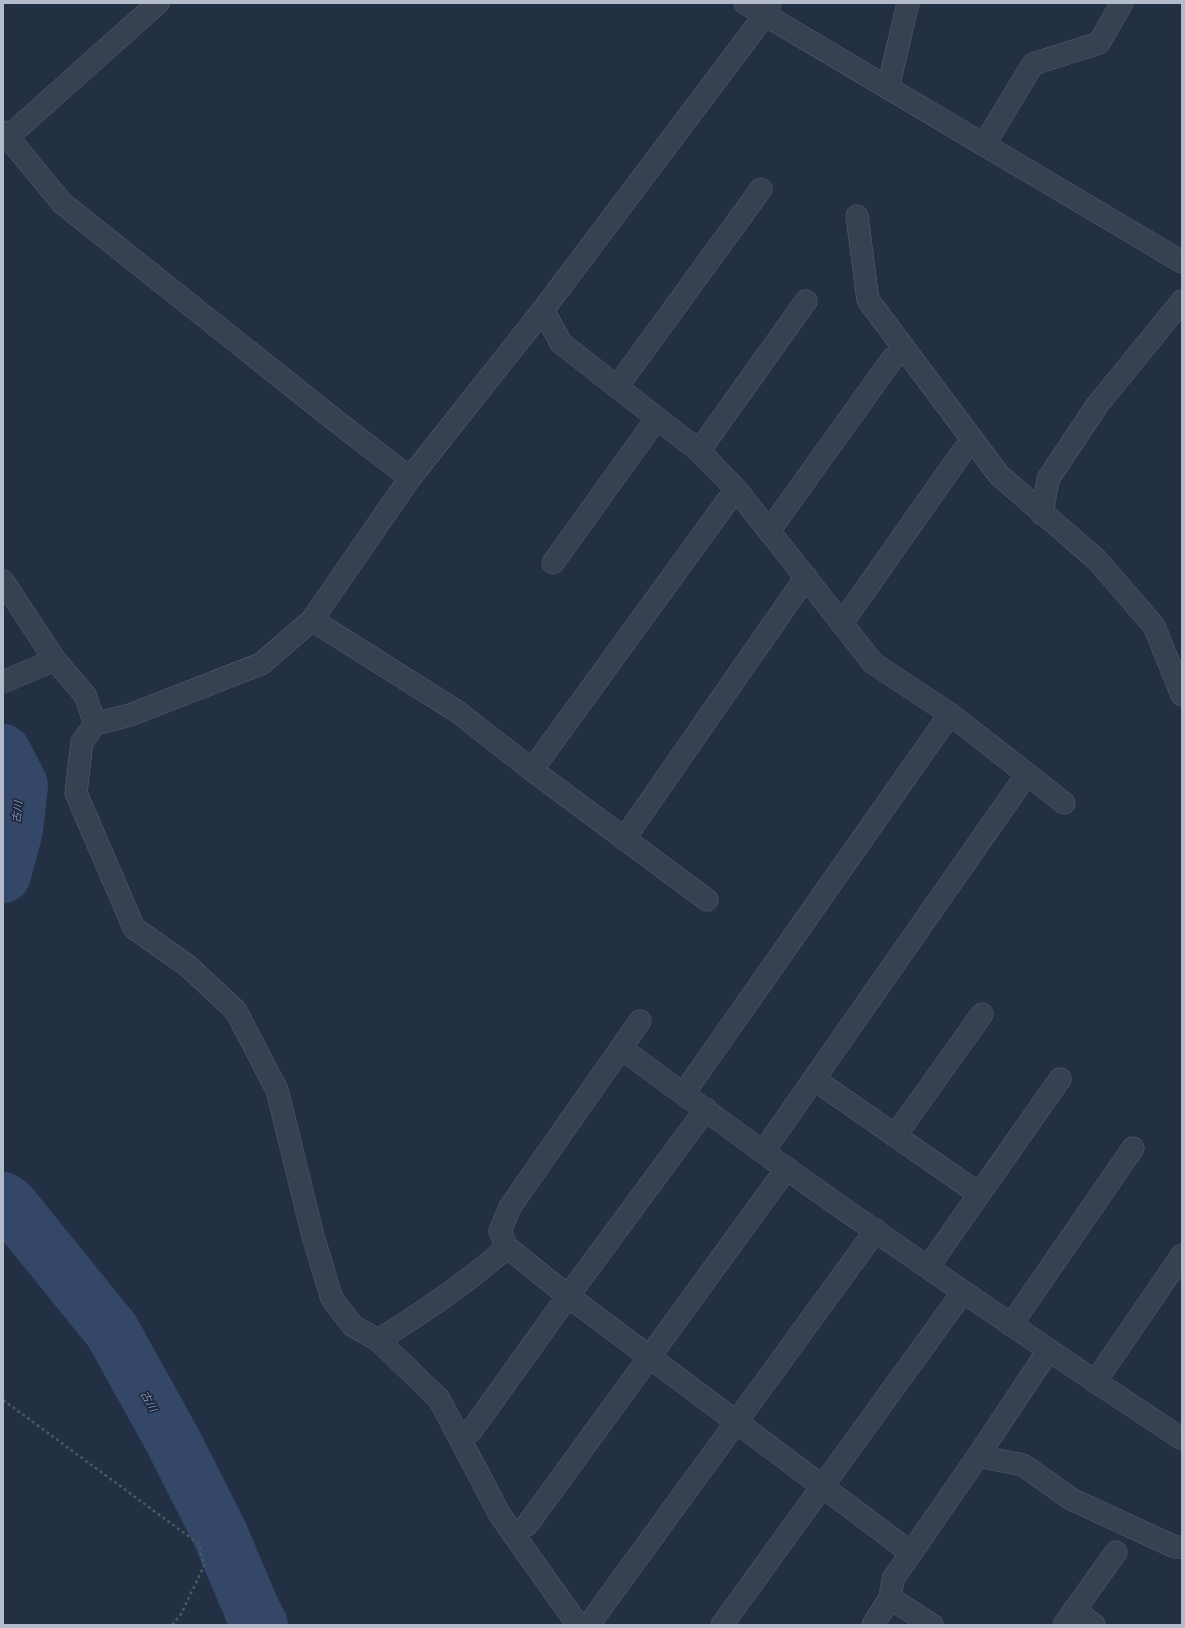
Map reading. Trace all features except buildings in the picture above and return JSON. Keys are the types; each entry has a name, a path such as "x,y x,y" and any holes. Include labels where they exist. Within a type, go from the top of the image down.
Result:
{"street":[{"path":"158,3 5,134 62,203 410,478"},
{"path":"745,3 768,9 888,88 1182,262"},
{"path":"888,88 908,3"},
{"path":"984,145 1033,64 1100,43 1122,3"},
{"path":"768,9 543,310 410,478 312,620 261,664 130,715 96,724 82,742 76,793 134,928 188,966 236,1011 278,1090 313,1236 332,1299 353,1326 378,1340 439,1399 500,1515 586,1622 737,1422 876,1230"},
{"path":"617,386 762,189"},
{"path":"858,216 868,300 998,475 1097,560 1154,626 1182,696"},
{"path":"699,451 806,301"},
{"path":"1042,514 1048,480 1098,404 1182,301"},
{"path":"543,310 560,343 699,451 736,489 873,663 950,714 1064,803"},
{"path":"769,531 893,358"},
{"path":"553,563 657,418"},
{"path":"842,623 963,451"},
{"path":"532,770 736,489"},
{"path":"624,839 806,577"},
{"path":"3,582 55,660 85,695 96,724"},
{"path":"312,620 458,712 532,770 707,900"},
{"path":"3,682 55,660"},
{"path":"684,1093 950,714"},
{"path":"763,1152 1027,774"},
{"path":"895,1136 982,1014"},
{"path":"640,1021 622,1049 510,1207 500,1231 507,1247 568,1296 910,1552"},
{"path":"622,1049 763,1152 963,1292 1048,1351 1182,1439"},
{"path":"814,1079 979,1194"},
{"path":"928,1267 1060,1079"},
{"path":"471,1431 568,1296 706,1110"},
{"path":"1012,1325 1133,1148"},
{"path":"527,1525 787,1168"},
{"path":"378,1340 434,1305 507,1247"},
{"path":"1096,1382 1182,1255"},
{"path":"722,1625 963,1292"},
{"path":"873,1625 890,1598 893,1579 910,1552 978,1456 1048,1351"},
{"path":"978,1456 1023,1465 1071,1499 1175,1547 1182,1547"},
{"path":"1094,1625 1069,1618 1116,1552"},
{"path":"890,1598 932,1625"}],"path":[{"path":"3,1400 199,1544 204,1566 181,1614 172,1625"}],"waterway":[{"name":"古川","path":"3,752 20,785 15,830 3,875"},
{"name":"古川","path":"3,1200 10,1205 112,1331 173,1441 220,1534 260,1625"}]}
